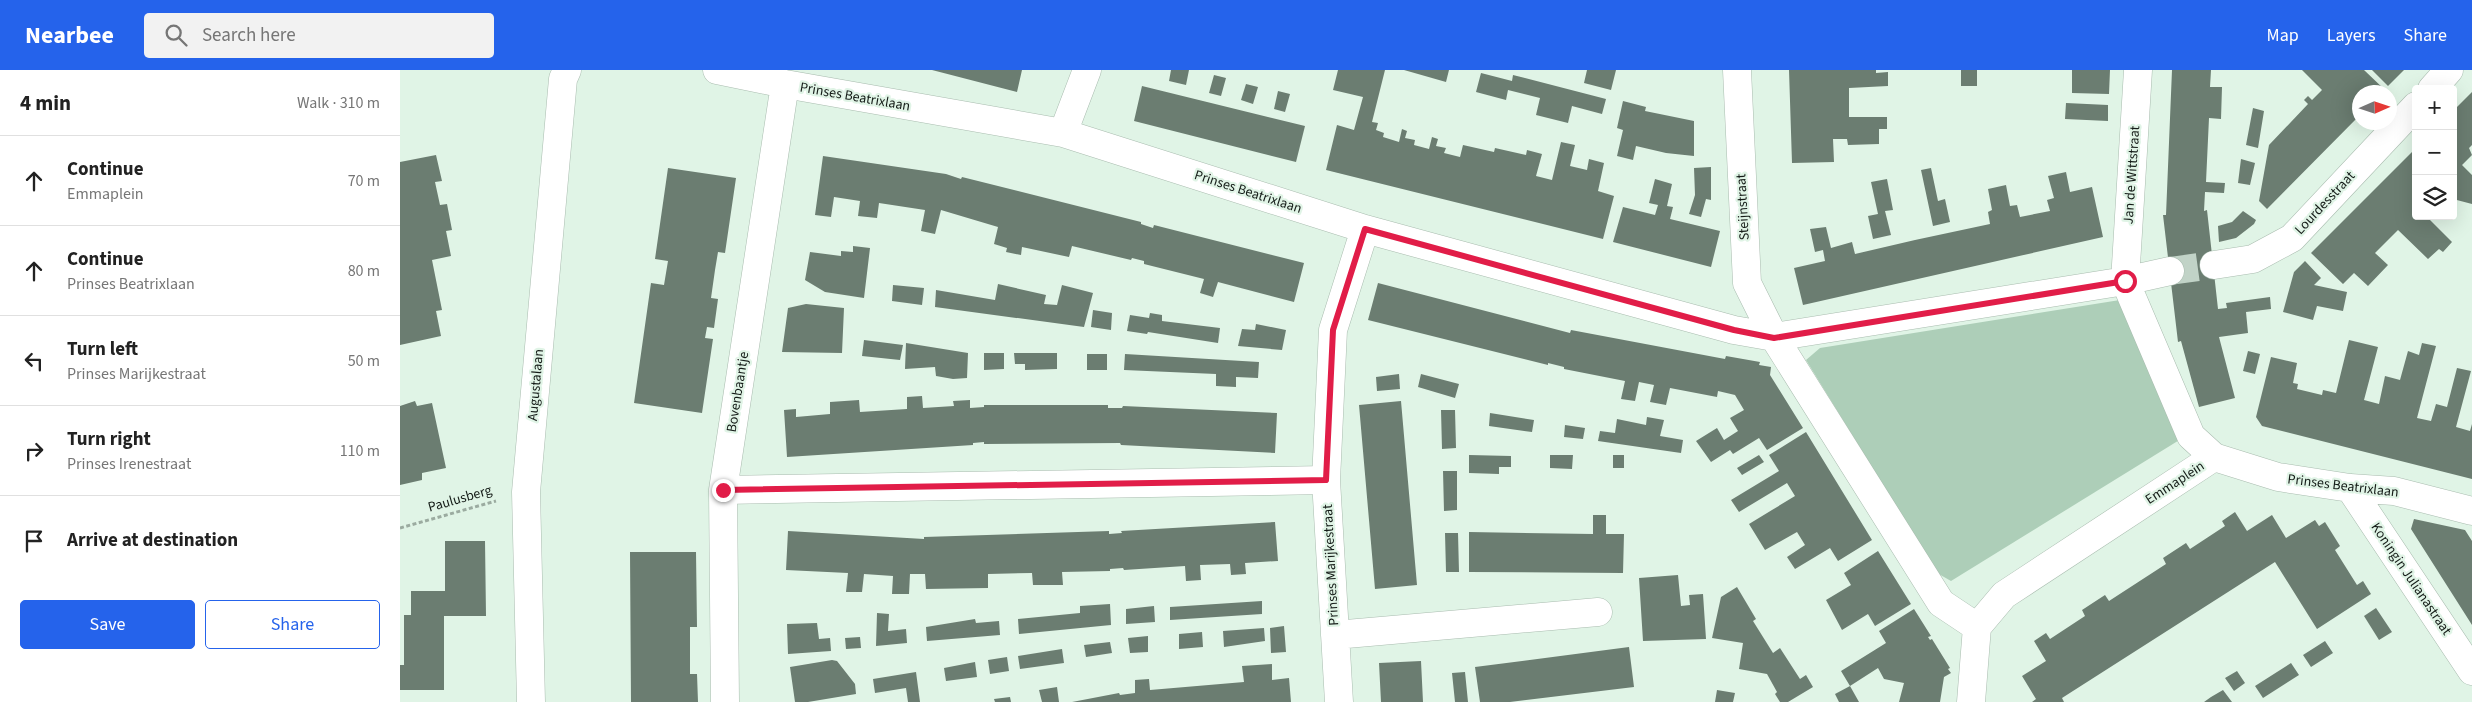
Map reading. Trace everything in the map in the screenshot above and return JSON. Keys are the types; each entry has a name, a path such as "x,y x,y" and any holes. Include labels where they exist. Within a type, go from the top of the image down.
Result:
{"street":[{"name":"Augustalaan","path":"531,702 526,492 563,79 567,70"},
{"name":"Prinses Beatrixlaan","path":"724,70 785,84 1063,133 1365,229 1734,330 1774,338"},
{"path":"1063,133 1087,70"},
{"name":"Steijnstraat","path":"1737,70 1747,283 1774,338"},
{"name":"Jan de Wittstraat","path":"2125,281 2138,70"},
{"path":"2436,85 2449,70"},
{"name":"Bovenbaantje","path":"725,702 723,490 785,84"},
{"name":"Lourdesstraat","path":"2214,265 2253,259 2292,238 2412,110"},
{"name":"Prinses Marijkestraat","path":"1338,702 1326,480 1333,330 1365,229"},
{"path":"1971,702 1977,627 1941,603 1774,338 2170,272"},
{"name":"Emmaplein","path":"1977,627 2004,595 2214,457 2191,436 2125,281"},
{"name":"Prinses Beatrixlaan","path":"2214,457 2278,477 2350,488 2394,491 2472,511"},
{"path":"723,490 1326,480"},
{"name":"Koningin Julianastraat","path":"2350,488 2472,671"},
{"name":"Prinses Marijkestraat","path":"1335,635 1598,612"}],"path":[{"name":"Paulusberg","path":"400,528 526,492"}],"green space":[{"path":"2120,300 2181,439 1951,581 1937,573 1806,360 1820,348"}],"building":[{"path":"932,70 1022,70 1017,92"},
{"path":"1171,70 1189,70 1186,85 1169,81"},
{"path":"1338,70 1385,70 1372,122 1378,123 1376,130 1384,133 1383,137 1399,142 1402,129 1407,131 1405,138 1415,140 1414,145 1429,149 1432,137 1438,139 1436,146 1446,148 1444,153 1460,157 1463,145 1494,152 1495,148 1526,155 1527,150 1542,154 1536,176 1552,180 1561,142 1575,145 1570,166 1587,170 1589,159 1604,163 1598,191 1614,196 1603,239 1326,170 1337,125 1354,130 1363,97 1333,90"},
{"path":"1404,70 1449,70 1446,82"},
{"path":"1587,70 1616,70 1611,90 1584,83"},
{"path":"1789,70 1876,70 1876,73 1888,72 1888,86 1849,88 1849,117 1887,117 1887,129 1879,129 1879,144 1848,145 1847,139 1833,139 1834,162 1792,163"},
{"path":"1961,70 1977,70 1977,86 1961,86"},
{"path":"2072,70 2110,70 2109,94 2072,93"},
{"path":"2172,70 2211,70 2210,87 2222,87 2221,119 2209,118 2206,182 2225,183 2224,193 2205,192 2204,211 2207,210 2218,309 2227,308 2226,303 2270,297 2271,309 2246,312 2248,333 2219,337 2235,398 2199,407 2181,341 2178,342 2163,215 2166,215"},
{"path":"2302,70 2364,70 2380,85 2352,85 2352,123 2267,209 2259,201 2269,145 2308,104 2304,100 2308,96 2312,100 2322,90"},
{"path":"2372,70 2404,70 2389,85"},
{"path":"1481,73 1512,81 1513,75 1606,99 1602,114 1572,106 1568,123 1536,115 1540,98 1508,90 1506,100 1476,92"},
{"path":"1214,75 1226,78 1221,96 1209,93"},
{"path":"1246,84 1258,87 1253,104 1241,100"},
{"path":"1142,86 1305,126 1296,162 1134,121"},
{"path":"1278,91 1290,94 1285,112 1274,109"},
{"path":"2472,92 2472,145 2469,148 2472,155 2462,165 2472,175 2472,204 2457,200 2457,107"},
{"path":"1623,101 1646,107 1645,111 1694,121 1694,156 1666,153 1636,146 1633,160 1617,156 1623,130 1617,128"},
{"path":"2066,103 2108,105 2108,121 2065,119"},
{"path":"2253,108 2264,111 2258,148 2246,145"},
{"path":"2412,152 2412,220 2430,220 2452,242 2443,252 2439,249 2428,259 2398,230 2375,253 2388,265 2368,286 2354,273 2343,284 2311,253"},
{"path":"436,155 442,181 435,182 440,205 447,204 452,230 446,231 451,256 432,260 442,310 436,311 441,336 400,345 400,162"},
{"path":"823,156 946,174 961,179 962,177 1141,222 1141,224 1153,228 1154,225 1304,263 1294,302 1218,282 1213,297 1200,293 1204,279 1144,264 1144,261 1132,258 1131,260 1072,246 1069,257 1022,247 1021,255 1006,252 1007,248 994,244 998,227 941,210 935,234 921,231 925,210 879,203 877,218 858,216 860,201 834,197 831,217 815,215"},
{"path":"2241,159 2255,163 2250,185 2238,183"},
{"path":"1711,167 1711,200 1706,199 1701,217 1689,214 1695,195 1694,168"},
{"path":"668,168 736,178 725,253 718,252 715,270 711,298 718,299 714,328 707,327 705,338 713,339 702,413 634,403 651,283 664,285 668,261 655,259"},
{"path":"1931,168 1938,201 1945,199 1950,222 1933,226 1921,170"},
{"path":"2066,172 2070,192 2092,187 2103,237 1803,305 1794,268 1825,261 1823,250 1815,252 1810,229 1826,227 1831,248 1852,242 1855,254 1990,224 1988,212 1992,210 1988,189 2006,185 2010,206 2017,205 2020,217 2050,211 2047,200 2054,198 2048,176"},
{"path":"1655,179 1672,184 1667,206 1673,207 1670,219 1720,231 1711,267 1613,242 1623,207 1655,215 1658,205 1649,203"},
{"path":"1887,179 1893,210 1885,211 1891,235 1873,239 1868,216 1878,214 1871,182"},
{"path":"2243,211 2256,220 2254,224 2236,238 2219,242 2218,226 2232,222"},
{"path":"853,246 870,248 864,298 825,292 805,280 810,252 841,256 841,251 853,252"},
{"path":"2305,261 2321,278 2314,285 2347,292 2343,311 2317,306 2313,320 2283,312 2294,272"},
{"path":"1378,283 1570,333 1571,330 1725,359 1726,356 1760,362 1759,365 1771,367 1770,375 1803,428 1767,450 1759,438 1733,454 1730,450 1711,462 1696,441 1717,428 1724,440 1738,431 1730,418 1744,410 1735,395 1718,391 1717,397 1670,388 1666,405 1650,402 1654,385 1639,382 1635,401 1621,399 1625,381 1564,369 1564,367 1548,363 1548,365 1368,320"},
{"path":"998,284 1046,295 1044,304 1057,305 1062,285 1093,293 1084,327 935,307 936,290 995,300"},
{"path":"893,285 924,288 922,305 892,301"},
{"path":"806,304 844,308 842,353 782,352 788,308"},
{"path":"1093,310 1112,313 1111,330 1091,327"},
{"path":"1150,313 1162,315 1162,321 1220,328 1218,343 1148,332 1147,334 1127,331 1130,315 1149,318"},
{"path":"1256,324 1286,330 1282,350 1238,346 1242,329 1255,330"},
{"path":"864,340 903,345 900,360 862,356"},
{"path":"2349,340 2378,347 2364,400 2379,404 2385,376 2400,380 2408,351 2419,355 2422,343 2436,346 2417,418 2431,421 2436,404 2447,407 2457,368 2471,371 2456,427 2470,431 2472,424 2472,479 2262,426 2256,417 2271,357 2297,363 2293,383 2298,384 2297,389 2322,395 2323,390 2336,393"},
{"path":"906,343 968,353 967,378 953,379 936,376 935,367 905,369"},
{"path":"2248,351 2260,354 2255,374 2243,371"},
{"path":"984,353 1004,353 1004,369 984,370"},
{"path":"1014,353 1057,353 1057,369 1025,370 1025,364 1015,364"},
{"path":"1087,354 1107,354 1107,370 1087,370"},
{"path":"1125,354 1259,362 1258,378 1236,377 1236,387 1216,386 1216,374 1124,370"},
{"path":"1399,374 1400,389 1377,391 1376,377"},
{"path":"1421,374 1459,384 1455,398 1418,387"},
{"path":"922,396 923,408 954,406 953,401 970,400 970,408 984,407 984,405 1108,405 1108,408 1122,408 1123,406 1277,413 1275,453 1121,445 1120,443 984,444 984,442 973,443 973,445 787,457 784,410 796,409 796,417 830,414 830,402 859,400 860,412 907,409 907,397"},
{"path":"415,401 417,406 432,403 446,468 422,473 422,480 400,485 400,406"},
{"path":"1401,401 1417,585 1375,589 1359,405"},
{"path":"1441,410 1455,410 1456,448 1442,449"},
{"path":"1490,413 1534,420 1532,432 1489,426"},
{"path":"1647,417 1664,420 1660,436 1683,440 1681,453 1598,441 1600,431 1615,433 1617,419 1646,425"},
{"path":"1565,425 1585,428 1583,439 1564,437"},
{"path":"1806,432 1872,540 1838,561 1830,548 1795,569 1787,557 1805,545 1797,532 1765,550 1749,524 1795,496 1787,483 1739,512 1731,500 1779,471 1769,455"},
{"path":"1469,455 1511,456 1511,467 1499,467 1499,474 1469,473"},
{"path":"1550,455 1573,455 1572,469 1550,468"},
{"path":"1613,455 1624,455 1624,468 1613,468"},
{"path":"1759,455 1764,462 1742,475 1737,468"},
{"path":"1443,471 1457,471 1457,510 1444,511"},
{"path":"2235,512 2247,531 2272,515 2286,538 2315,520 2319,526 2325,522 2340,546 2335,550 2357,585 2363,581 2371,594 2317,629 2275,562 2062,698 2064,702 2032,702 2036,699 2022,676 2046,661 2034,641 2046,633 2050,639 2085,616 2082,610 2105,595 2109,601 2166,564 2163,558 2186,543 2190,549 2225,526 2222,521"},
{"path":"1593,515 1606,515 1606,534 1624,534 1623,573 1469,572 1469,532 1593,534"},
{"path":"2414,519 2465,530 2472,541 2472,625 2411,529"},
{"path":"1275,522 1278,561 1245,563 1246,574 1231,575 1230,564 1200,565 1201,580 1186,581 1185,566 1124,570 1123,568 1110,569 1110,571 1062,572 1063,585 1033,585 1032,573 988,574 988,588 926,589 925,574 910,574 909,594 892,594 893,576 864,574 862,592 846,592 848,573 786,570 788,531 924,539 924,537 1109,531 1109,534 1122,533 1121,531"},
{"path":"1445,533 1458,533 1459,572 1446,572"},
{"path":"445,541 485,541 486,616 444,616 444,690 400,690 400,665 404,665 404,615 411,615 411,591 445,591"},
{"path":"1878,551 1911,604 1875,626 1868,614 1842,630 1826,600 1851,585 1844,573"},
{"path":"630,552 696,552 697,627 690,627 690,674 697,674 698,702 631,702"},
{"path":"1678,575 1681,606 1690,605 1689,595 1703,594 1706,639 1643,641 1639,578"},
{"path":"1737,587 1756,619 1753,621 1773,653 1780,648 1800,679 1806,675 1813,687 1788,702 1780,702 1767,674 1739,669 1743,643 1712,638 1721,597"},
{"path":"1262,601 1262,614 1170,620 1170,607"},
{"path":"1110,604 1111,625 1019,634 1018,619 1080,613 1080,606"},
{"path":"1154,606 1155,622 1126,624 1126,609"},
{"path":"2376,608 2392,632 2379,640 2364,616"},
{"path":"1914,609 1931,636 1928,637 1930,640 1932,639 1950,668 1948,669 1951,673 1944,677 1940,702 1899,702 1904,683 1884,679 1878,668 1850,686 1841,671 1886,643 1879,631"},
{"path":"877,613 889,614 888,631 906,629 907,643 876,646"},
{"path":"975,619 976,623 999,621 1000,635 927,641 926,627"},
{"path":"817,623 819,639 830,638 831,651 788,654 787,624"},
{"path":"1284,626 1286,652 1271,653 1270,628"},
{"path":"1264,628 1265,641 1224,647 1223,631"},
{"path":"1202,632 1203,647 1179,649 1179,634"},
{"path":"1148,636 1148,652 1130,653 1128,638"},
{"path":"860,637 861,648 846,649 845,638"},
{"path":"2325,641 2333,653 2311,667 2303,655"},
{"path":"1110,642 1112,653 1086,657 1084,645"},
{"path":"1629,647 1634,687 1510,702 1480,702 1475,667"},
{"path":"1062,649 1064,663 1020,669 1018,656"},
{"path":"1007,657 1009,671 990,674 988,660"},
{"path":"832,660 837,661 855,684 856,694 808,702 795,702 790,667"},
{"path":"1421,661 1423,702 1381,702 1379,663"},
{"path":"975,662 977,677 946,681 944,668"},
{"path":"2291,663 2299,675 2263,698 2255,686"},
{"path":"1272,664 1272,680 1289,678 1291,702 1072,702 1119,693 1120,695 1135,693 1135,680 1149,679 1150,690 1244,682 1242,666"},
{"path":"2237,671 2245,683 2234,691 2225,678"},
{"path":"916,672 920,702 908,702 906,688 875,693 873,679"},
{"path":"1465,672 1468,702 1455,702 1452,673"},
{"path":"1850,686 1859,702 1839,702 1835,694"},
{"path":"1057,687 1059,702 1042,702 1039,690"},
{"path":"1717,690 1735,693 1733,702 1715,702"},
{"path":"2223,690 2232,702 2204,702 2211,697"},
{"path":"1010,697 1011,702 995,702 994,699"}],"tunnel":[{"path":"2170,271 2214,265"}],"route":[{"path":"723,490 1326,480 1333,330 1365,229 1734,330 1774,338 2125,281"}]}
